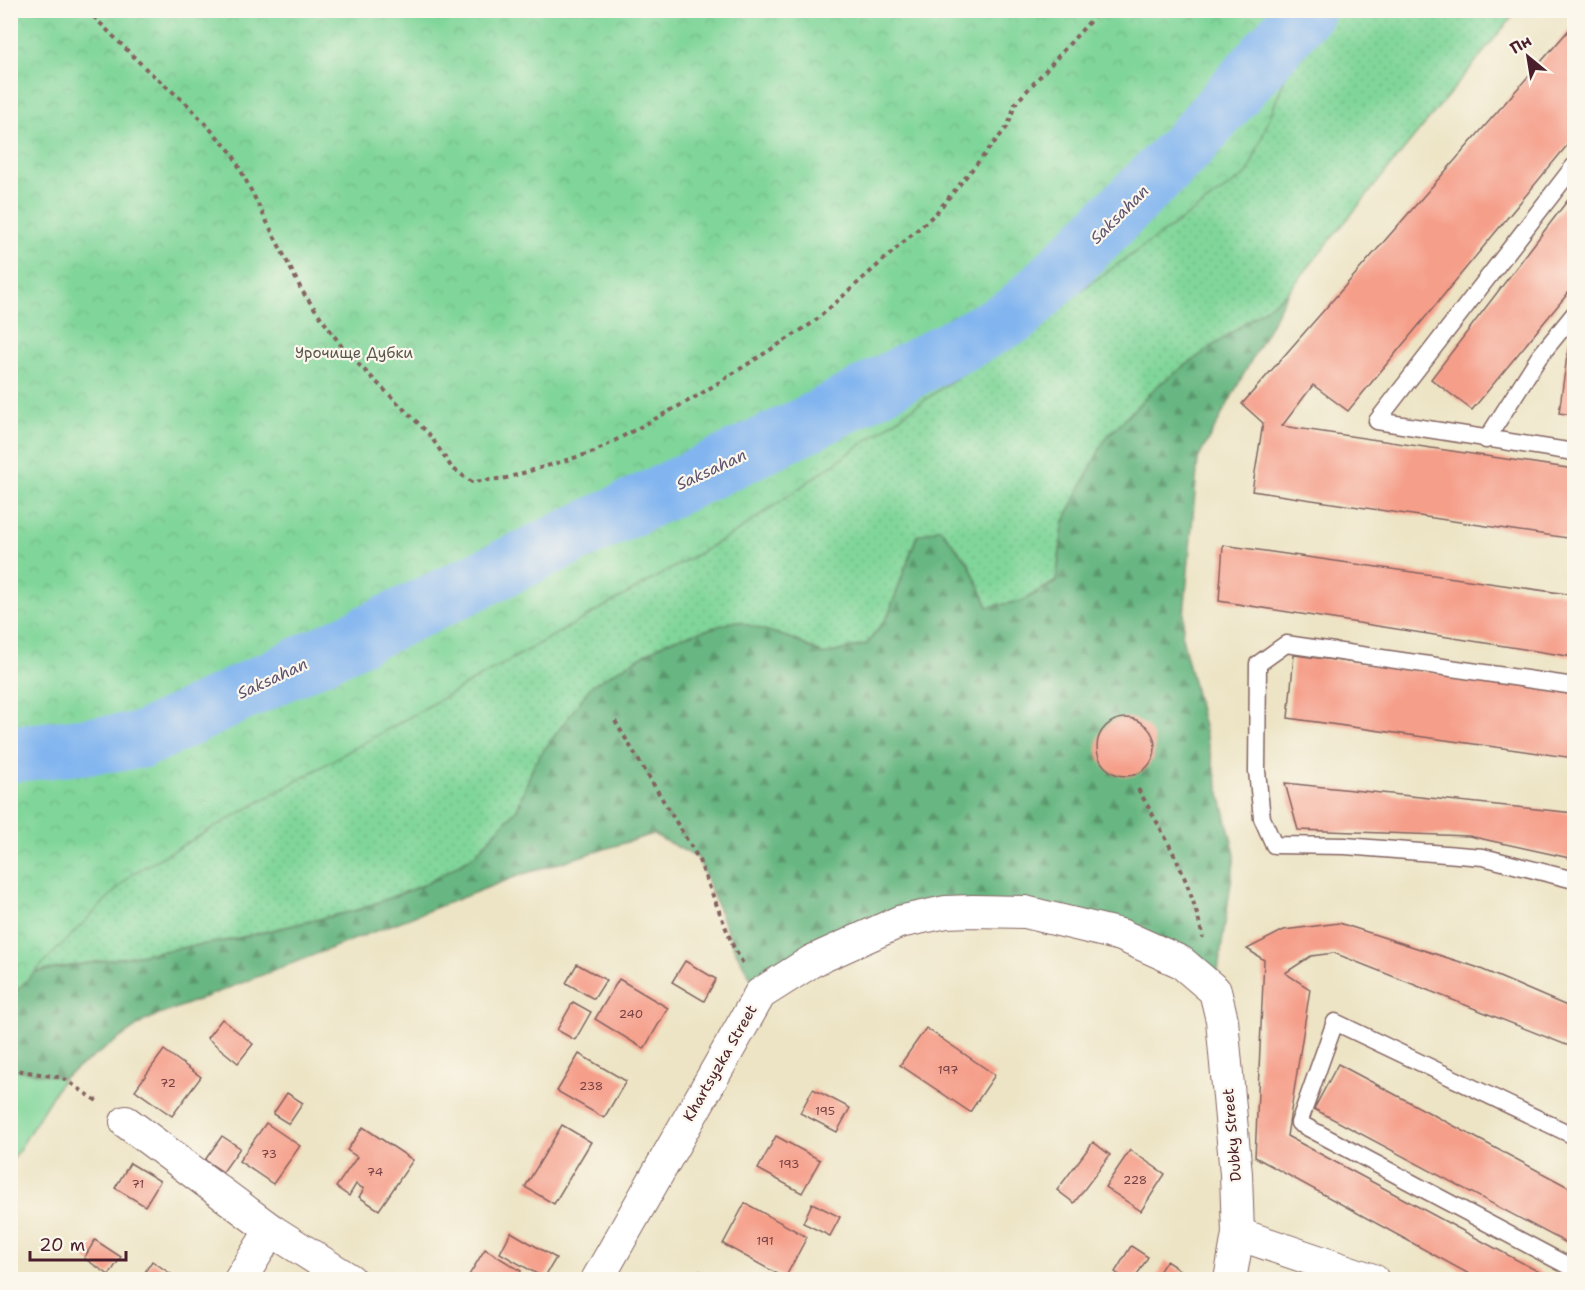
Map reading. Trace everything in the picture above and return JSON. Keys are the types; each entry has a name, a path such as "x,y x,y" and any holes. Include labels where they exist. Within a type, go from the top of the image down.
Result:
{"street":[{"name":"Khartsyzka Street","path":"597,1280 760,994 812,962 899,922 946,912 1025,912 1121,935 1181,962 1215,991"},
{"name":"Dubky Street","path":"1215,991 1222,1020 1236,1174 1238,1234 1230,1280"},
{"path":"126,1122 271,1230 350,1280"},
{"path":"240,1280 271,1230"},
{"path":"1238,1234 1373,1280"}],"lane":[{"path":"1575,166 1377,421 1486,440 1575,452"},
{"path":"1486,440 1539,357 1573,316"},
{"path":"1575,686 1286,645 1258,664 1256,730 1262,818 1274,845 1345,846 1483,857 1575,880"},
{"path":"1575,1136 1335,1022 1299,1123 1575,1269"}],"path":[{"path":"87,10 146,69 188,105 232,153 302,291 345,351 429,434 452,468 472,482 506,478 594,452 699,395 814,322 936,213 1008,126 1015,104 1100,10"},
{"path":"615,721 698,858 733,946 760,994"},
{"path":"1138,789 1177,855 1193,895 1215,991"},
{"path":"10,1069 63,1078 126,1122"}],"green space":[{"name":"Урочище Дубки","path":"11,10 1311,11 1248,173 738,531 132,874 11,996"},
{"name":"Урочище Дубки","path":"11,11 1517,11 1288,292 1157,386 1064,521 1056,581 1022,601 988,607 969,564 917,535 888,616 867,644 824,655 793,639 535,762 517,809 474,856 426,884 358,910 230,940 11,976"},
{"path":"1288,292 1198,459 1182,637 1235,855 1215,991 1121,935 946,912 760,994 733,946 698,858 653,834 520,875 146,1020 63,1078 11,1069 11,976 230,940 358,910 426,884 474,856 517,809 535,762 592,685 668,641 736,621 793,639 824,655 867,644 888,616 917,536 940,528 969,564 988,607 1022,601 1056,582 1064,521 1105,439 1157,386"},
{"path":"10,1069 63,1078 11,1163"}],"building":[{"path":"1574,24 1574,137 1348,411 1313,385 1282,426 1574,469 1574,539 1252,491 1263,423 1242,404"},
{"path":"1574,192 1574,286 1472,410 1431,379"},
{"path":"1569,342 1574,342 1574,415 1559,413"},
{"path":"1223,545 1574,595 1574,657 1219,601"},
{"path":"1294,655 1574,690 1574,758 1288,718"},
{"path":"1126,718 1137,720 1150,731 1155,747 1153,758 1142,771 1126,776 1115,774 1102,763 1097,747 1099,736 1110,723"},
{"path":"1285,783 1574,813 1574,859 1469,836 1298,830"},
{"path":"1339,923 1476,967 1574,1009 1574,1048 1334,953 1311,956 1285,973 1310,989 1287,1136 1554,1280 1480,1280 1255,1157 1264,960 1247,949 1284,930"},
{"path":"685,961 716,979 704,1001 672,982"},
{"path":"577,964 606,980 594,999 566,983"},
{"path":"619,979 668,1008 644,1049 595,1019"},
{"path":"573,1002 591,1012 575,1040 557,1030"},
{"path":"222,1019 253,1044 238,1063 207,1038"},
{"path":"926,1028 995,1075 970,1112 900,1065"},
{"path":"164,1050 201,1077 172,1116 135,1090"},
{"path":"579,1054 626,1081 604,1118 557,1091"},
{"path":"1338,1064 1574,1190 1574,1247 1314,1109"},
{"path":"813,1089 850,1108 837,1132 800,1113"},
{"path":"287,1093 303,1103 289,1124 273,1114"},
{"path":"266,1123 300,1146 273,1184 239,1161"},
{"path":"562,1125 591,1142 554,1204 525,1187"},
{"path":"363,1127 413,1160 379,1210 359,1197 364,1189 356,1184 349,1196 336,1187 357,1157 347,1150"},
{"path":"222,1136 240,1148 223,1172 205,1160"},
{"path":"776,1136 820,1160 802,1193 758,1169"},
{"path":"1093,1142 1110,1155 1074,1203 1057,1190"},
{"path":"1130,1150 1165,1174 1141,1211 1105,1187"},
{"path":"130,1163 160,1181 145,1206 115,1188"},
{"path":"745,1203 807,1237 785,1278 723,1244"},
{"path":"812,1203 840,1217 830,1236 803,1223"},
{"path":"511,1232 556,1258 544,1278 500,1253"},
{"path":"95,1240 121,1257 109,1275 84,1258"},
{"path":"1131,1246 1148,1257 1134,1280 1127,1280 1115,1272"},
{"path":"485,1249 521,1271 516,1280 466,1280"},
{"path":"152,1261 180,1280 140,1280"},
{"path":"1166,1261 1195,1280 1154,1280"},
{"path":"700,1271 717,1280 695,1280"}],"waterway":[{"name":"Saksahan","path":"10,754 142,740 804,426 1017,314 1192,141 1306,10"}]}
